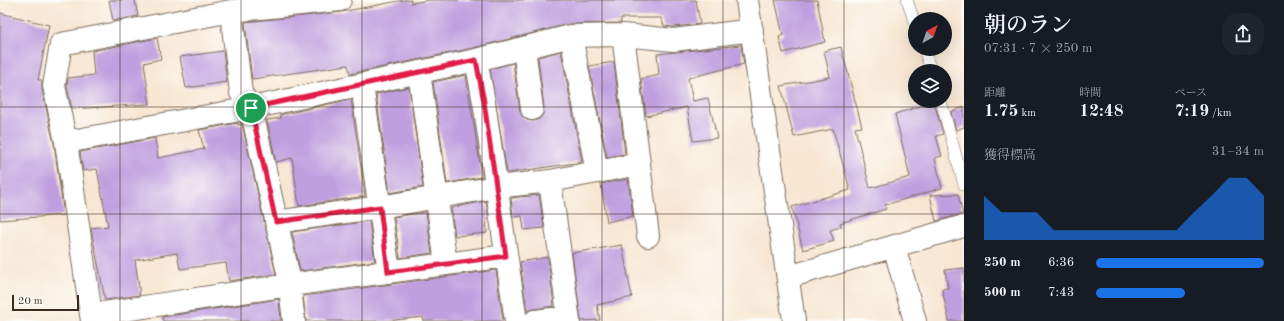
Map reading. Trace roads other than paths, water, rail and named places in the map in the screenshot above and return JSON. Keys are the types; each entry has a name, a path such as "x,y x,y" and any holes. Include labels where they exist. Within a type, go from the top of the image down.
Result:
{"street":[{"path":"340,0 231,11 61,44 54,86 66,142 91,318 289,285 506,256"},
{"path":"747,0 794,321"},
{"path":"231,11 241,93 251,108 289,285 294,321"},
{"path":"66,142 251,108 362,85 476,60 571,36 623,35 674,40 752,30"},
{"path":"623,35 648,236"},
{"path":"571,36 597,172"},
{"path":"524,48 532,109"},
{"path":"476,60 484,102 516,321"},
{"path":"419,72 435,197 446,264"},
{"path":"362,85 388,272"},
{"path":"276,222 380,207 496,187 550,181 639,164"},
{"path":"535,321 569,319 550,181"},
{"path":"788,277 964,226"},
{"path":"894,246 915,321"}],"lane":[{"path":"907,0 911,12"},
{"path":"943,108 964,185"}]}
